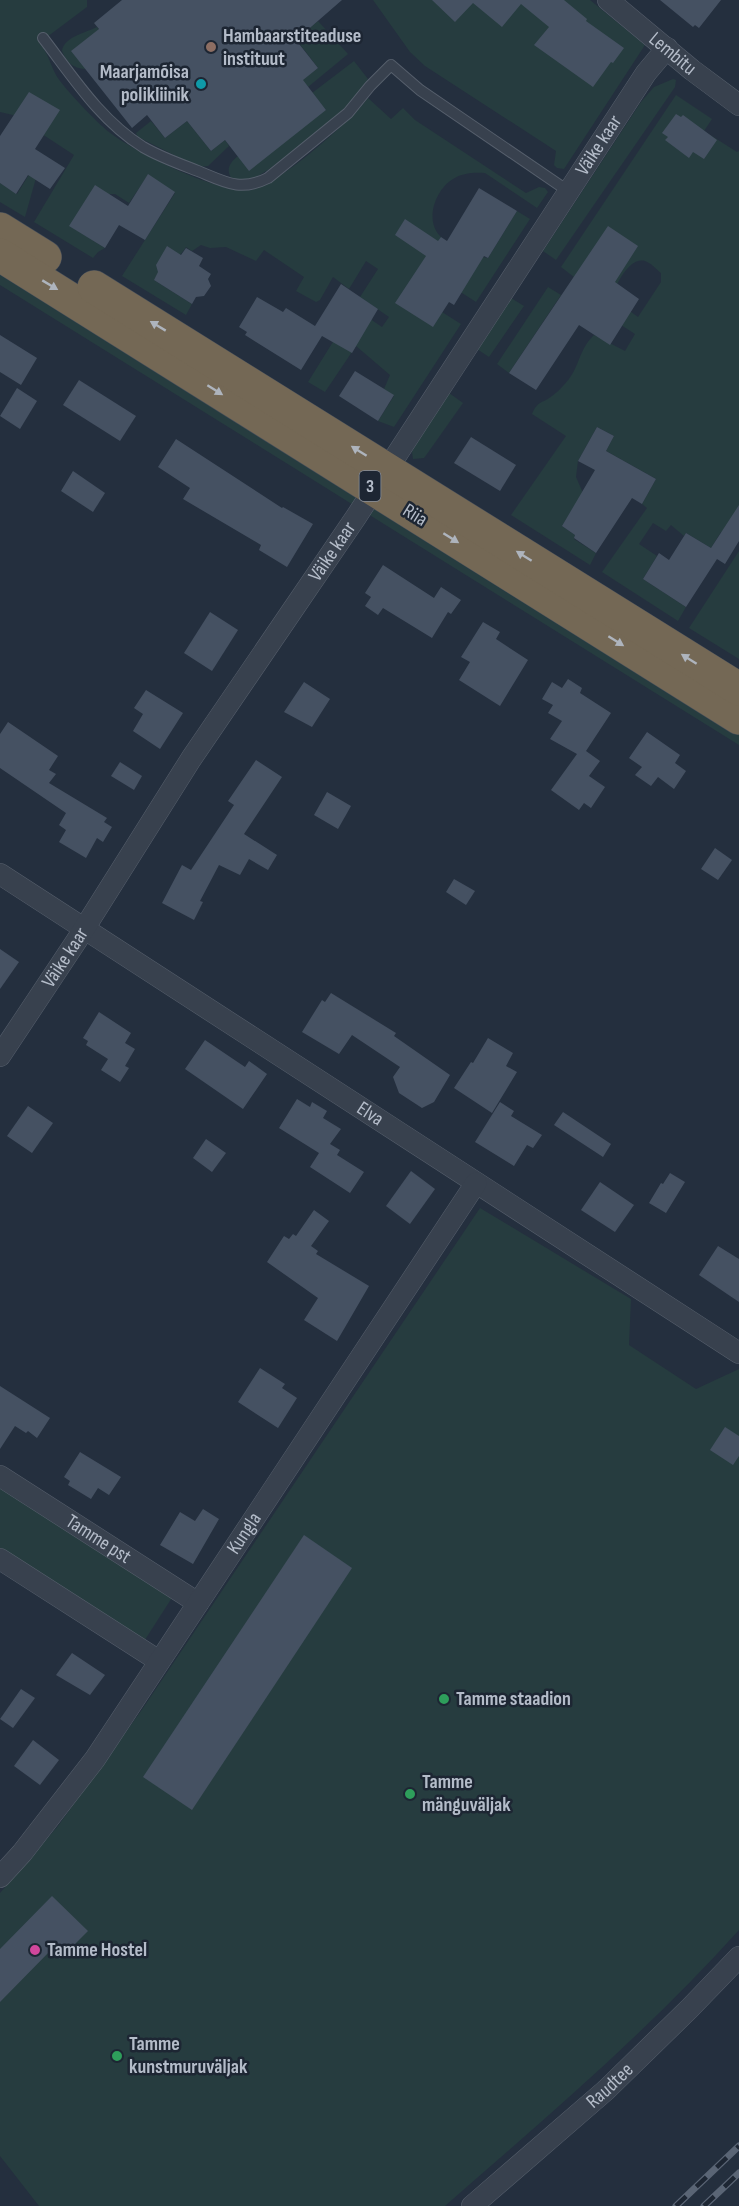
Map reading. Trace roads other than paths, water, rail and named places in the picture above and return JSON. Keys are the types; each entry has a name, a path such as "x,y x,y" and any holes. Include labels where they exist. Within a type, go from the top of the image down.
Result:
{"highway":[{"name":"Riia","path":"0,229 739,718"},
{"name":"Riia","path":"0,255 739,689"}],"street":[{"name":"Lembitu","path":"608,0 692,70 739,105"},
{"name":"Väike kaar","path":"0,1056 84,929 191,759 381,479 646,73 667,48"},
{"name":"Elva","path":"0,874 739,1353"},
{"name":"Kungla","path":"0,1877 22,1853 95,1759 476,1184"},
{"name":"Tamme pst","path":"0,1476 198,1603"},
{"path":"0,1559 159,1661"},
{"name":"Raudtee","path":"472,2206 606,2090 739,1957"}],"lane":[{"path":"43,38 90,100 121,132 144,148 226,183 244,186 268,178 348,113 370,86 391,66 420,90 568,191"}],"railway":[{"path":"676,2206 739,2146"},
{"path":"704,2206 739,2173"}],"place":[{"name":"Hambaarstiteaduse instituut","path":"211,47"},
{"name":"Maarjamõisa polikliinik","path":"201,84"},
{"name":"Tamme staadion","path":"444,1699"},
{"name":"Tamme mänguväljak","path":"410,1794"},
{"name":"Tamme Hostel","path":"35,1950"},
{"name":"Tamme kunstmuruväljak","path":"117,2056"}]}
